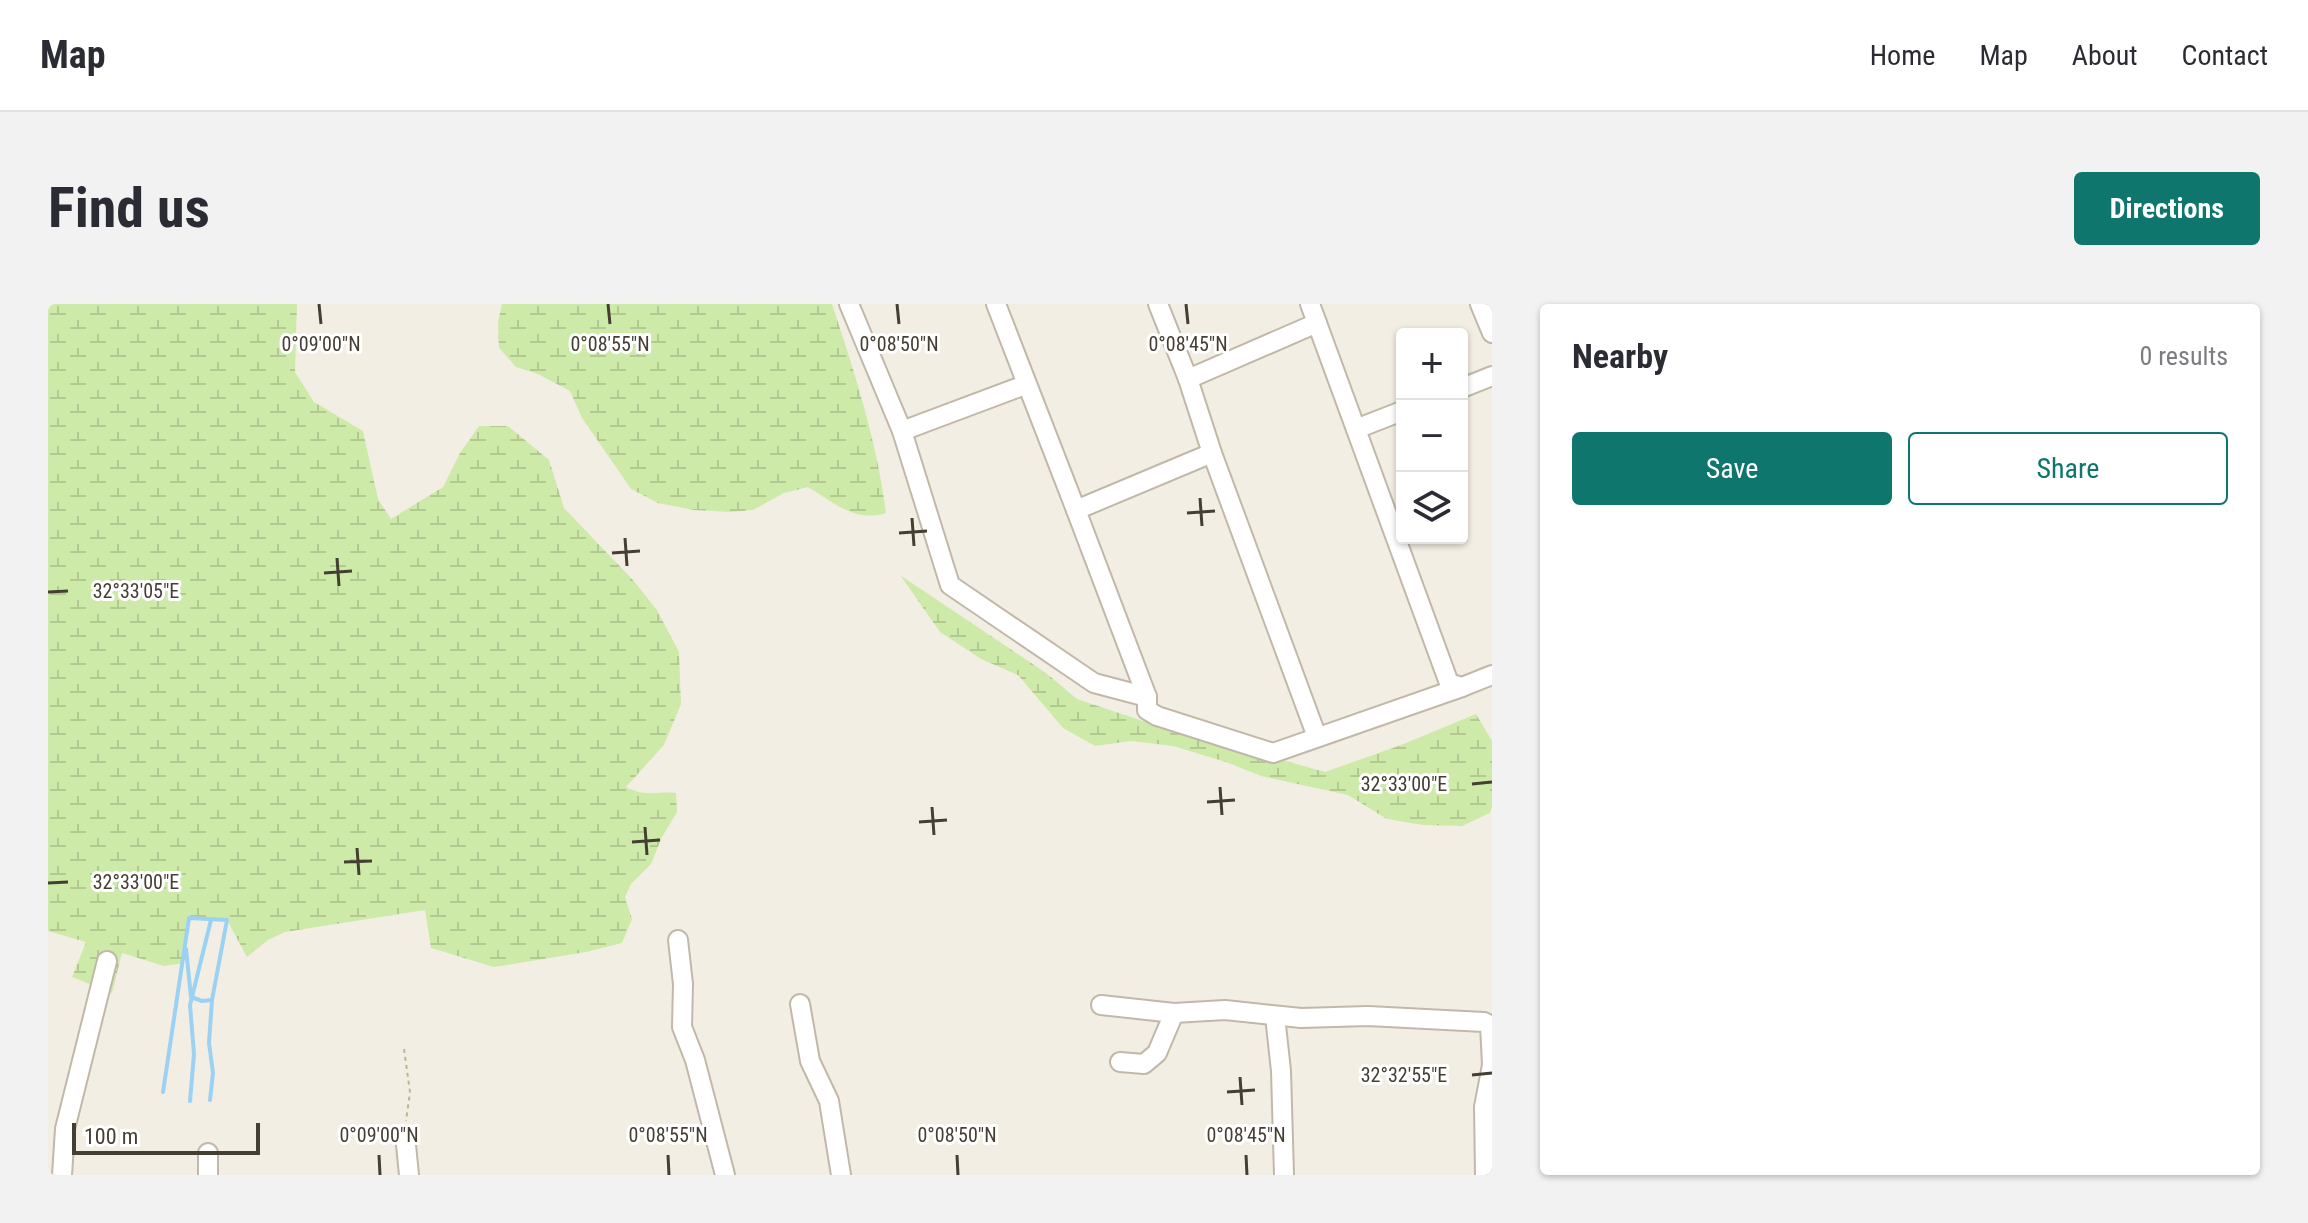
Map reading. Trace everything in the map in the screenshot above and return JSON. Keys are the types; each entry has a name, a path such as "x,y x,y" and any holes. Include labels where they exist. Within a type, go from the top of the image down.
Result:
{"street":[{"path":"849,304 902,431 950,585 1094,683 1147,697"},
{"path":"996,304 1147,697 1147,710 1157,716 1273,753 1492,675"},
{"path":"1158,304 1317,737"},
{"path":"1310,304 1449,683 1462,687"},
{"path":"1480,304 1492,333"},
{"path":"1188,379 1317,323"},
{"path":"1468,386 1492,376"},
{"path":"902,431 1025,385"},
{"path":"1356,429 1396,413"},
{"path":"1076,510 1212,453"},
{"path":"678,940 683,984 682,1027 695,1060 725,1175"},
{"path":"62,1175 65,1129 107,961"},
{"path":"800,1004 810,1061 829,1101 841,1175"},
{"path":"1101,1005 1174,1013 1225,1010 1301,1018 1368,1016 1484,1022 1490,1025 1492,1065 1484,1107 1485,1175"},
{"path":"1120,1062 1144,1064 1157,1053 1174,1013"},
{"path":"1275,1016 1281,1071 1284,1175"},
{"path":"405,1135 409,1175"},
{"path":"208,1153 208,1175"}],"path":[{"path":"404,1049 410,1092 405,1135"}],"green space":[{"path":"48,304 297,304 295,372 314,402 363,431 378,499 391,519 443,487 460,453 479,426 508,426 549,460 564,508 633,580 657,610 679,652 681,704 664,745 626,787 645,793 676,793 677,812 651,864 631,884 625,897 632,919 622,943 494,967 431,948 425,910 285,932 268,940 247,957 227,920 190,918 183,963 164,966 122,953 112,993 72,977 86,942 48,931"},
{"path":"502,304 832,304 871,434 886,513 854,513 808,487 784,493 753,510 730,512 694,510 658,503 631,489 582,418 570,391 538,374 516,367 499,348 498,322"},
{"path":"900,575 1046,673 1077,699 1143,721 1325,772 1476,714 1492,741 1490,813 1462,826 1423,825 1387,819 1348,795 1261,776 1173,746 1131,741 1095,746 1063,728 1018,675 981,659 940,632"}],"waterway":[{"path":"163,1092 189,918 227,920 212,1000 209,1043 213,1073 210,1100"},
{"path":"190,1101 194,1054 190,1005 211,920"},
{"path":"186,949 191,997 202,1001 212,1000"}]}
